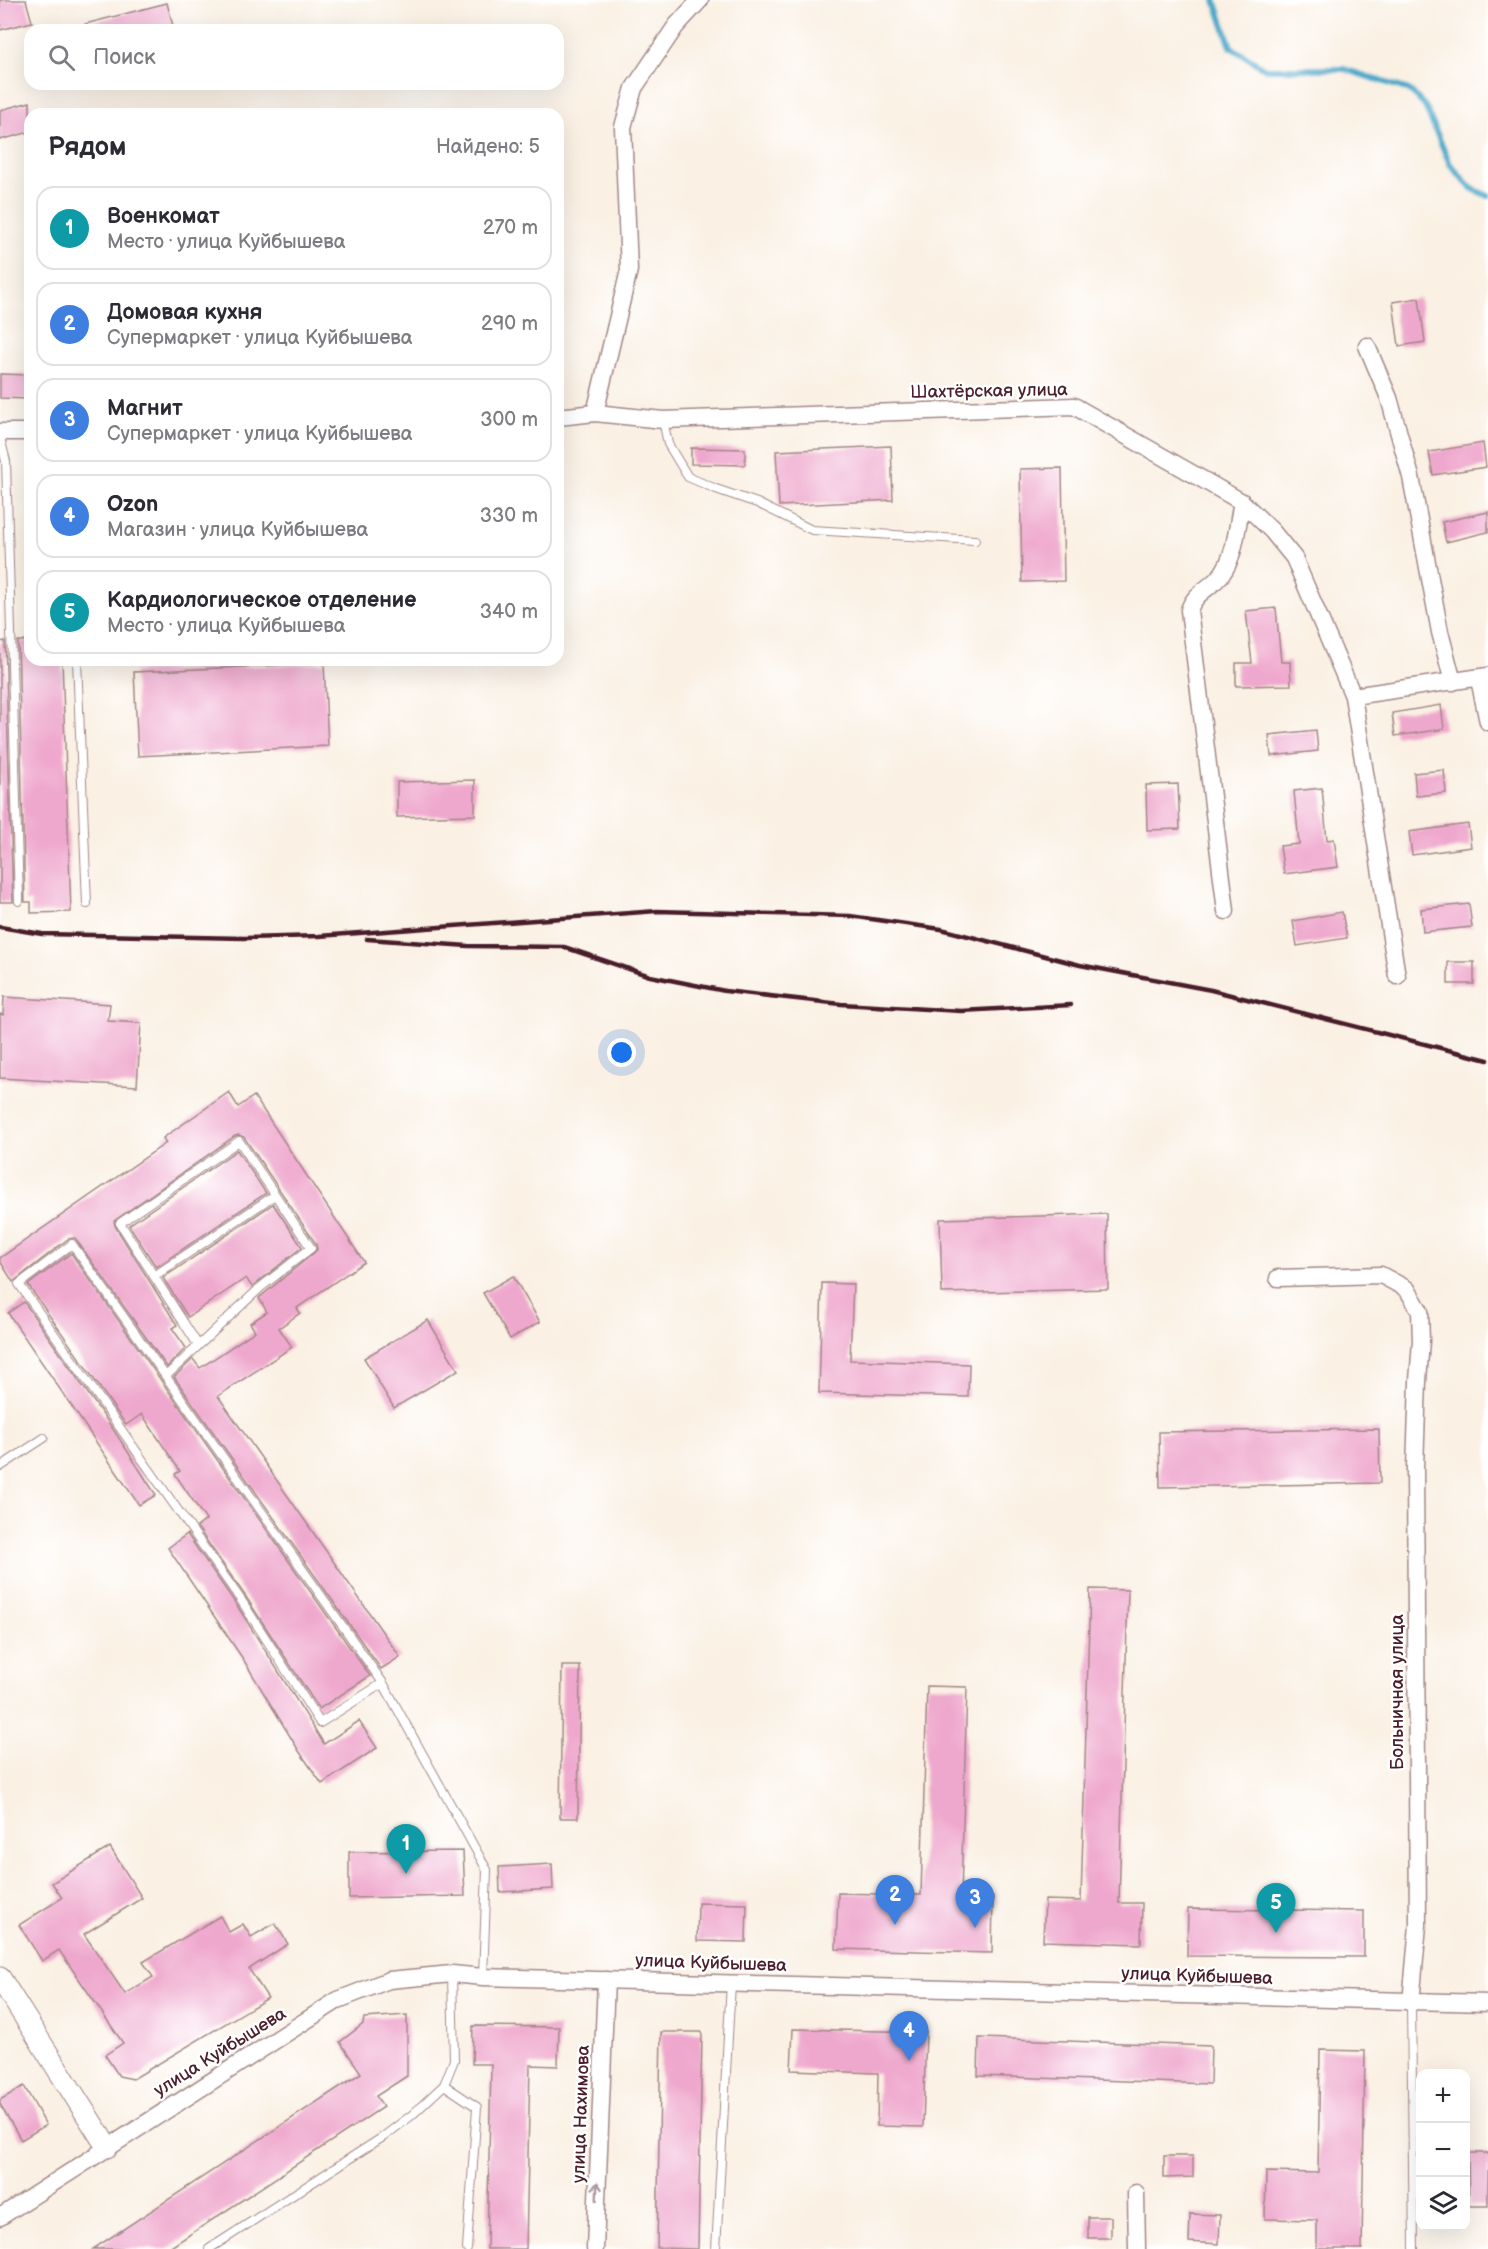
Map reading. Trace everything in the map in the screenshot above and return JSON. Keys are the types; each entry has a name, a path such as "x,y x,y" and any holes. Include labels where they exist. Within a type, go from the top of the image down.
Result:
{"street":[{"path":"595,413 629,270 623,127 634,88 676,26 700,0"},
{"path":"1367,346 1389,398 1411,477 1440,632 1453,682"},
{"name":"Шахтёрская улица","path":"564,416 595,413 663,420 1074,406 1242,502 1272,531 1294,558 1353,696 1397,976"},
{"path":"0,432 24,432"},
{"path":"1226,911 1189,610 1192,599 1221,575 1232,552 1242,502"},
{"path":"1353,696 1484,677 1488,722"},
{"name":"Больничная улица","path":"1278,1278 1381,1275 1407,1288 1420,1311 1421,1341 1415,1480 1418,1925 1411,2002"},
{"name":"улица Куйбышева","path":"0,2217 338,2000 389,1980 452,1974 483,1977 1488,2004"},
{"path":"0,1978 107,2147"},
{"name":"улица Нахимова","path":"595,2249 606,1980"},
{"path":"1136,2193 1137,2249"}],"lane":[{"path":"663,420 668,444 688,477 757,503 812,530 975,540"},
{"path":"0,438 6,461 20,901"},
{"path":"77,666 87,904"},
{"path":"166,1376 261,1287 311,1248 239,1141 120,1223 198,1345"},
{"path":"154,1276 275,1195"},
{"path":"383,1683 320,1722 241,1600 19,1284 72,1244 383,1683 487,1870 483,1977"},
{"path":"0,1467 44,1438"},
{"path":"209,2249 383,2137 412,2115 444,2085 454,2060 452,1974"},
{"path":"716,2249 731,1983"},
{"path":"1411,2002 1414,2249"},
{"path":"444,2085 477,2107 467,2249"}],"building":[{"path":"0,0 26,0 32,22 0,30"},
{"path":"167,3 172,24 85,24"},
{"path":"30,102 30,108 24,108 24,134 0,140 0,110"},
{"path":"1419,298 1425,342 1399,346 1393,302"},
{"path":"0,374 24,375 24,399 0,398"},
{"path":"1483,443 1486,467 1433,475 1429,452"},
{"path":"891,446 893,500 779,506 776,451"},
{"path":"691,448 745,449 745,465 691,464"},
{"path":"1062,468 1064,581 1022,582 1020,469"},
{"path":"1488,512 1488,532 1446,542 1442,522"},
{"path":"1276,608 1281,662 1290,662 1291,685 1236,686 1236,663 1252,663 1246,611"},
{"path":"5,641 13,902 0,902 0,642"},
{"path":"18,641 24,641 24,666 62,666 71,912 31,913 31,902 25,902"},
{"path":"261,666 324,666 328,746 138,756 134,672"},
{"path":"1441,705 1444,729 1395,736 1392,713"},
{"path":"1316,730 1318,751 1271,756 1269,735"},
{"path":"1444,770 1446,793 1416,796 1414,773"},
{"path":"475,780 475,815 397,817 397,782"},
{"path":"1178,784 1180,829 1147,830 1146,785"},
{"path":"1322,788 1327,840 1334,839 1338,867 1284,874 1280,846 1299,844 1294,791"},
{"path":"1468,824 1471,847 1412,855 1409,832"},
{"path":"1469,904 1472,927 1423,932 1421,909"},
{"path":"1342,912 1347,938 1297,946 1293,921"},
{"path":"1448,962 1474,962 1474,984 1448,984"},
{"path":"4,997 110,1004 108,1021 141,1023 137,1086 0,1078 0,1014 3,1015"},
{"path":"229,1092 238,1107 254,1096 364,1262 297,1308 300,1313 279,1328 292,1347 218,1396 400,1657 381,1669 174,1377 193,1359 200,1368 255,1331 250,1323 267,1312 259,1298 317,1250 316,1244 244,1137 235,1136 114,1221 177,1325 172,1328 186,1348 167,1367 75,1238 68,1239 13,1282 0,1261 0,1258 166,1143 163,1138"},
{"path":"237,1150 266,1193 156,1267 129,1225"},
{"path":"273,1204 302,1247 252,1287 246,1278 188,1317 163,1278"},
{"path":"1107,1214 1108,1289 942,1293 940,1219"},
{"path":"71,1253 370,1676 319,1709 197,1527 206,1520 175,1474 180,1471 142,1414 126,1425 28,1285"},
{"path":"513,1276 540,1322 510,1339 483,1293"},
{"path":"822,1283 853,1284 850,1360 969,1364 968,1397 819,1393"},
{"path":"24,1302 156,1495 139,1505 8,1313"},
{"path":"428,1320 458,1370 394,1408 364,1358"},
{"path":"1379,1429 1380,1483 1160,1487 1159,1432"},
{"path":"187,1534 236,1604 324,1744 359,1721 377,1748 322,1784 299,1751 243,1659 168,1548"},
{"path":"1090,1589 1128,1590 1119,1903 1142,1903 1141,1944 1043,1941 1045,1900 1081,1901"},
{"path":"562,1666 580,1666 578,1818 560,1818"},
{"path":"927,1686 967,1687 961,1896 993,1897 992,1953 836,1949 838,1893 921,1895"},
{"path":"110,1847 142,1898 84,1934 125,1994 153,1977 143,1962 220,1916 229,1932 243,1924 251,1937 275,1923 288,1944 249,1969 268,1998 133,2079 119,2076 105,2055 123,2043 59,1950 42,1961 19,1925 62,1898 52,1883"},
{"path":"463,1851 465,1896 349,1898 349,1852"},
{"path":"552,1864 553,1889 500,1892 499,1867"},
{"path":"698,1903 747,1904 746,1942 697,1941"},
{"path":"1188,1909 1364,1911 1364,1957 1187,1956"},
{"path":"407,2015 407,2076 376,2096 383,2107 168,2249 93,2249 361,2073 340,2042 363,2024 364,2018"},
{"path":"473,2026 559,2027 558,2066 530,2065 526,2249 487,2249 491,2064 472,2064"},
{"path":"793,2029 926,2032 923,2127 877,2126 878,2073 791,2070"},
{"path":"661,2032 702,2032 698,2249 657,2248"},
{"path":"979,2038 1211,2046 1210,2084 978,2076"},
{"path":"1320,2050 1365,2051 1362,2249 1317,2249 1317,2220 1265,2219 1266,2172 1318,2173"},
{"path":"24,2086 46,2125 21,2140 0,2104 0,2100"},
{"path":"1470,2153 1488,2153 1488,2206 1470,2206"},
{"path":"1164,2156 1193,2156 1193,2177 1164,2178"},
{"path":"1190,2214 1220,2215 1219,2244 1189,2242"},
{"path":"1088,2217 1111,2217 1111,2238 1088,2238"}],"waterway":[{"path":"1215,0 1231,47 1265,69 1344,69 1409,90 1425,106 1450,164 1471,188 1488,196"}],"railway":[{"path":"0,927 42,934 245,938 319,936 657,911 850,916 941,929 1080,965 1211,990 1488,1060"},
{"path":"367,939 468,946 564,947 650,976 725,991 841,1004 961,1011 1071,1005"}],"place":[{"name":"Военкомат","path":"406,1874"},
{"name":"Домовая кухня","path":"895,1925"},
{"name":"Магнит","path":"975,1928"},
{"name":"Кардиологическое отделение","path":"1276,1933"},
{"name":"Ozon","path":"909,2061"}]}
